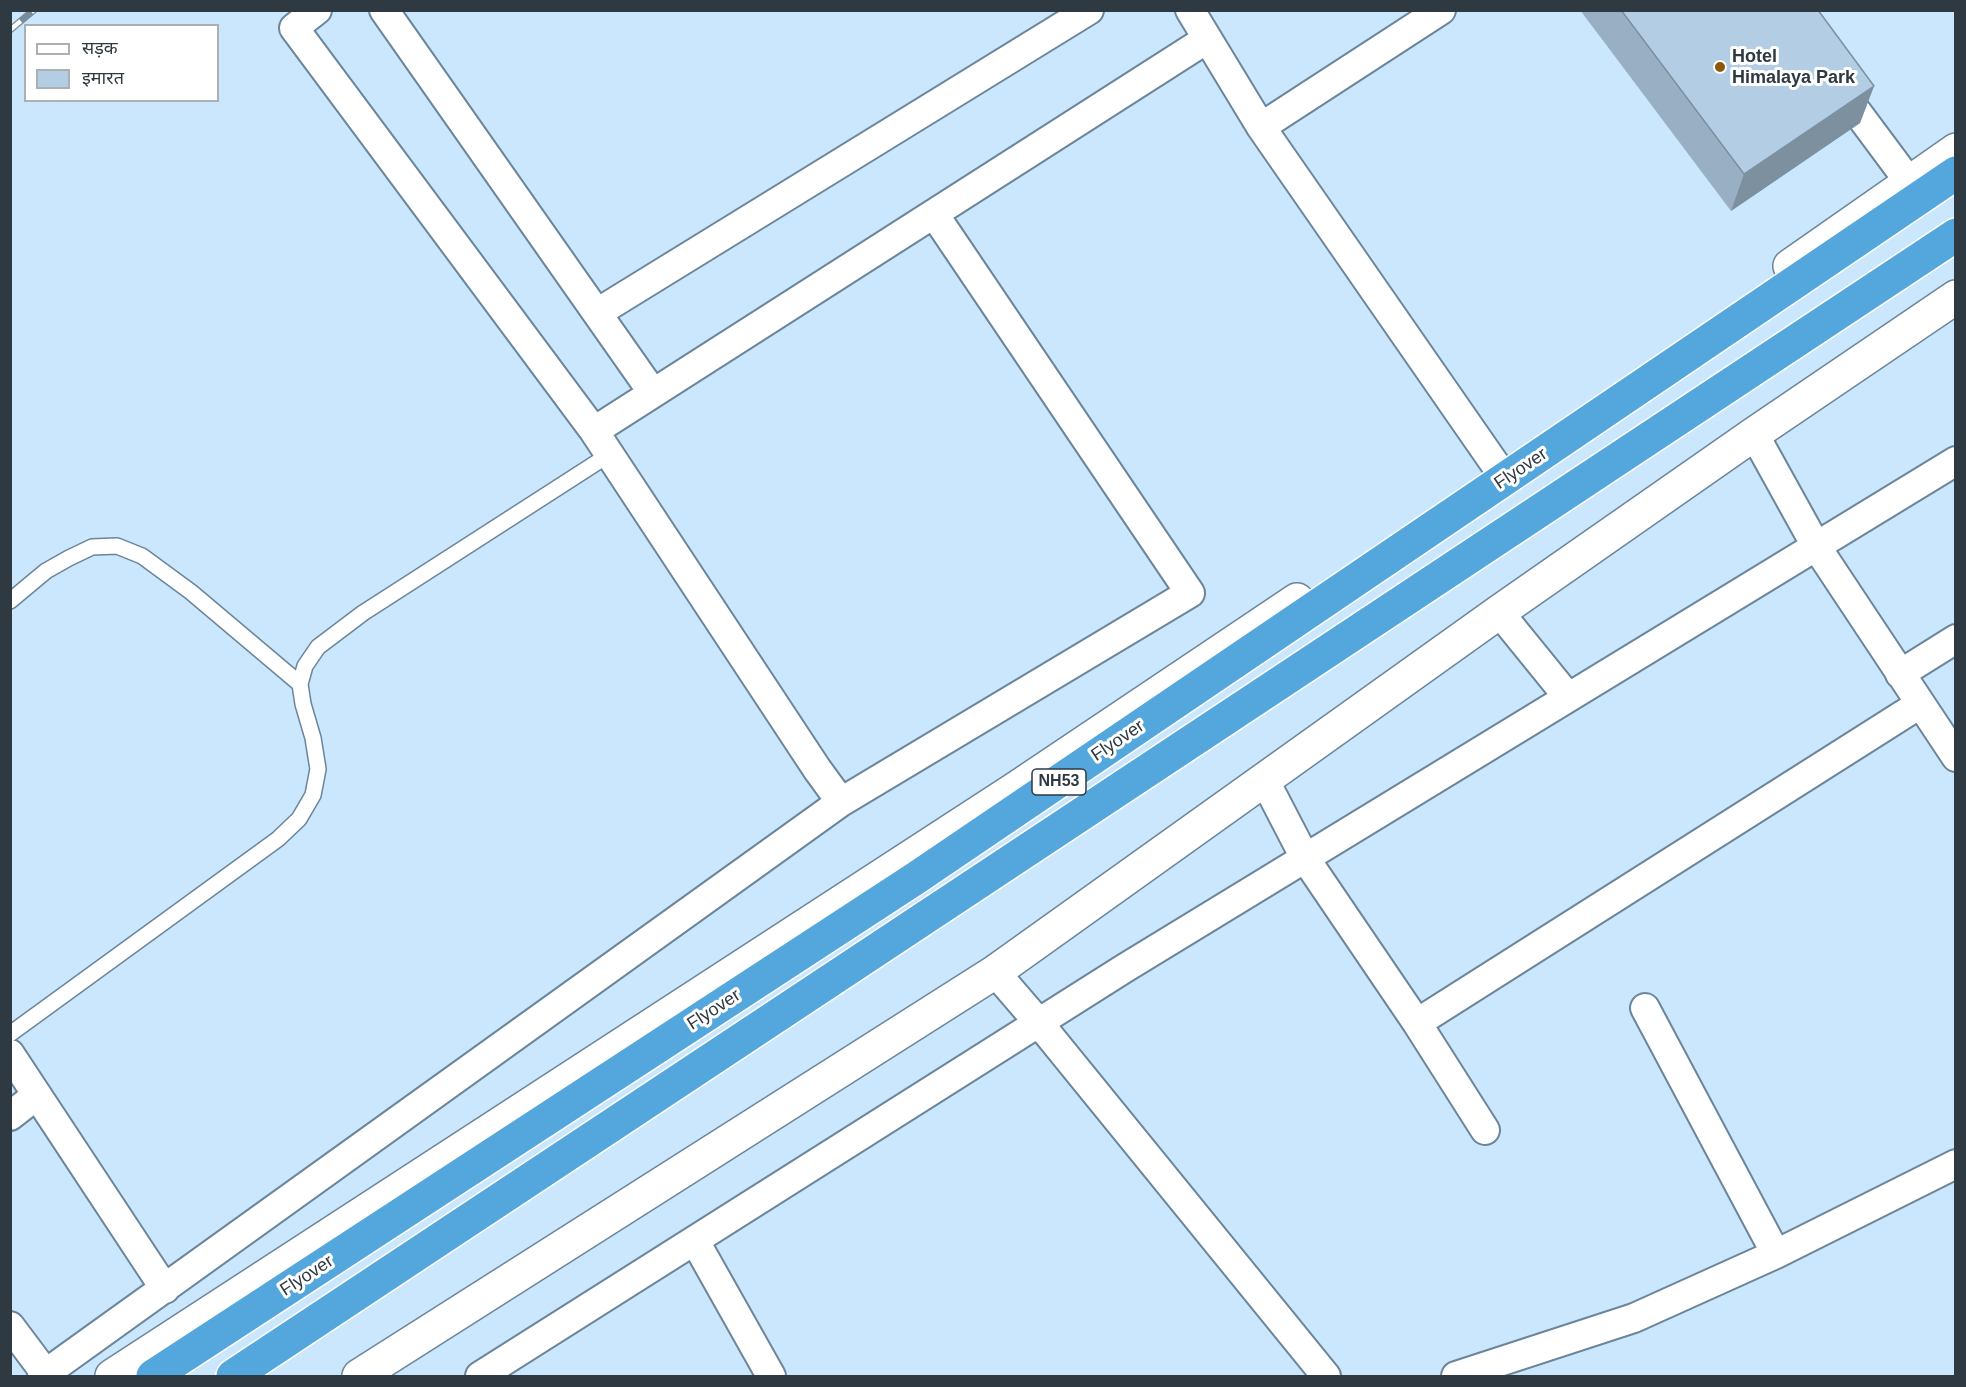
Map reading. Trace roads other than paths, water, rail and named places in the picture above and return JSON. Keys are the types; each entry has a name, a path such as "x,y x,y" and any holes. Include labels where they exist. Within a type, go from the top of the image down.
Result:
{"highway":[{"name":"Flyover","path":"153,1377 916,878 1956,173"},
{"name":"NH53","path":"233,1377 1956,235"}],"street":[{"path":"317,10 294,28 594,431 841,802"},
{"path":"384,10 653,393"},
{"path":"597,313 1089,10"},
{"path":"1261,126 1442,10"},
{"path":"1192,12 1261,126 1497,466"},
{"path":"594,431 1207,39"},
{"path":"1824,68 1910,183"},
{"path":"112,1377 1015,789 1497,466 1956,150"},
{"path":"10,1326 44,1375 841,802 1190,592 934,214"},
{"path":"359,1377 995,972 1499,612 1754,434 1956,297"},
{"path":"1754,434 1816,546 1956,757"},
{"path":"480,1377 1039,1023 1956,461"},
{"path":"1499,612 1568,698"},
{"path":"1900,674 1956,639"},
{"path":"1418,1023 1920,704"},
{"path":"1264,779 1305,858 1418,1023 1485,1130"},
{"path":"995,972 1326,1377"},
{"path":"1645,1008 1776,1254"},
{"path":"10,1054 165,1289"},
{"path":"10,1116 37,1095"},
{"path":"1456,1377 1634,1318 1776,1254 1956,1164"},
{"path":"695,1241 771,1377"}],"lane":[{"path":"10,1035 278,839 299,819 313,795 318,769 300,684 305,666 318,647 363,613 610,454"},
{"path":"10,601 45,571 69,558 92,547 117,546 142,556 191,592 300,684"}],"railway":[{"path":"10,30 34,10"}],"place":[{"name":"Hotel Himalaya Park","path":"1720,67"}]}
